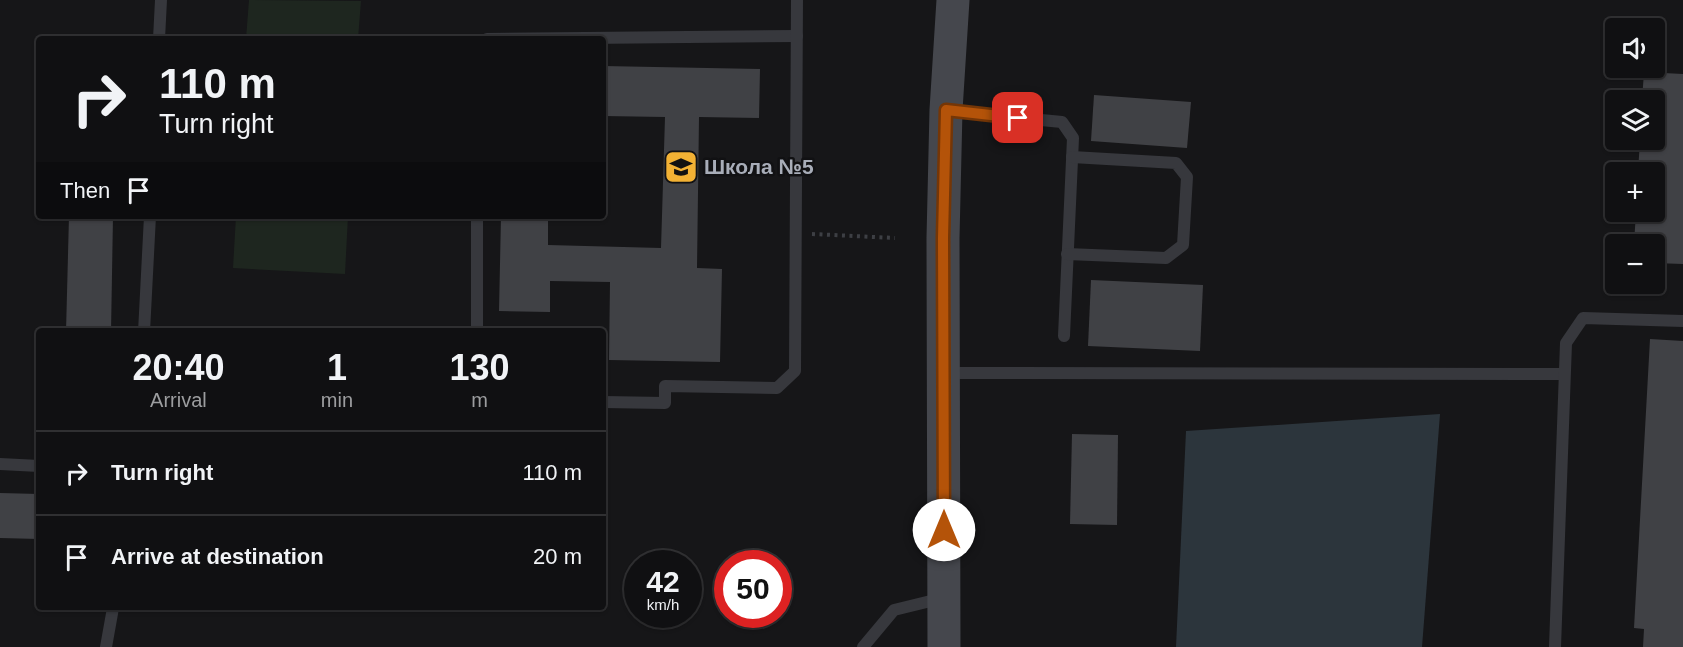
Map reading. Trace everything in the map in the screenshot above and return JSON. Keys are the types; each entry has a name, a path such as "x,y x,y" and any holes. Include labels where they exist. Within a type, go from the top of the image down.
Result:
{"main road":[{"path":"944,647 943,238 946,110 953,0"}],"lane":[{"path":"159,36 161,0"},
{"path":"606,402 665,403 665,386 777,388 795,372 797,0"},
{"path":"606,38 797,36"},
{"path":"946,110 1062,123 1073,138 1064,336"},
{"path":"1067,254 1166,258 1183,245 1187,177 1176,163 1072,157"},
{"path":"144,328 150,219"},
{"path":"477,219 477,328"},
{"path":"1555,647 1566,344 1583,318 1683,321"},
{"path":"944,373 1564,374"},
{"path":"0,464 36,466"},
{"path":"863,647 894,610 944,597"},
{"path":"106,647 112,610"}],"path":[{"path":"796,234 895,238"}],"shaded area":[{"path":"249,0 361,1 358,36 246,36"},
{"path":"236,219 348,219 345,274 233,268"},
{"path":"1440,414 1422,647 1176,647 1186,431"}],"building":[{"name":"Школа №5","path":"606,66 760,69 759,118 699,117 697,268 722,269 720,362 609,360 610,282 550,281 550,312 499,311 501,219 548,219 548,245 661,248 665,117 606,116"},
{"path":"1665,73 1683,74 1683,264 1665,263 1665,234 1635,234 1635,222 1665,222 1665,162 1639,162 1639,150 1665,150 1665,90 1643,90 1644,78 1665,78"},
{"path":"1094,95 1191,102 1187,148 1091,141"},
{"path":"69,219 113,219 111,328 66,328"},
{"path":"1091,280 1203,285 1200,351 1088,346"},
{"path":"1650,339 1683,341 1683,647 1643,647 1644,629 1634,628"},
{"path":"1072,434 1118,435 1117,525 1070,524"},
{"path":"0,493 36,494 36,539 0,538"}],"place":[{"name":"Школа №5","path":"681,167"}],"route":[{"path":"944,530 943,238 946,110 1018,118"}]}
